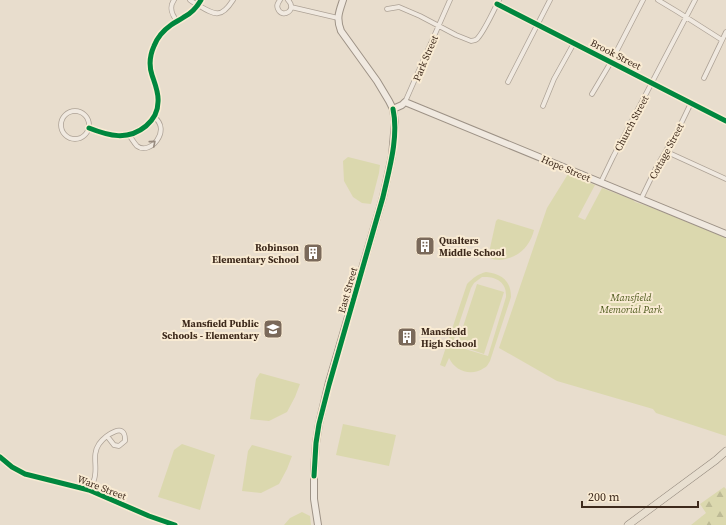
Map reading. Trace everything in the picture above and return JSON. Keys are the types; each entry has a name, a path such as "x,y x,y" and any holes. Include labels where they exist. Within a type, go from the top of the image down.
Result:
{"main road":[{"path":"338,18 338,13 343,0"},
{"name":"East Street","path":"318,525 314,499 314,476 319,424 329,382 383,197 394,144 395,122 393,109 389,101 377,81 343,36 338,18"},
{"path":"393,109 405,102"},
{"name":"Hope Street","path":"405,102 726,234"},
{"path":"628,525 726,451"}],"street":[{"path":"174,0 171,7 173,16 177,21"},
{"path":"190,0 215,14 225,10 233,0"},
{"path":"89,128 117,136 130,135 136,133 149,123 157,110 158,101 150,58 154,44 170,25 193,11 201,0"},
{"path":"280,0 277,5 278,10 282,13 289,12 291,8 291,3 288,0"},
{"name":"Park Street","path":"405,102 450,0"},
{"path":"508,82 550,0"},
{"path":"592,94 611,62 643,0"},
{"path":"658,0 722,40"},
{"name":"Church Street","path":"601,182 695,0"},
{"path":"387,9 399,7 471,41 478,37 498,2"},
{"name":"Brook Street","path":"498,2 537,24 726,121"},
{"path":"291,8 338,18"},
{"path":"704,78 726,32"},
{"path":"543,106 554,79 574,43"},
{"name":"Cottage Street","path":"641,199 691,103"},
{"path":"76,111 82,113 86,117 89,122 89,128 83,137 72,139 63,133 61,122 67,113 76,111"},
{"path":"130,135 137,146 141,148 147,148 154,144 159,138 161,130 159,122 154,117"},
{"path":"666,152 726,179"},
{"path":"89,490 96,474 95,453 98,446 107,436 113,432 120,431 124,433 125,441 119,446 114,445 107,436"},
{"name":"Ware Street","path":"0,457 12,467 26,474 89,490 175,525"}],"green space":[{"path":"348,157 380,165 371,204 362,203 353,197 344,181 343,161"},
{"name":"Mansfield Memorial Park","path":"568,174 595,185 578,217 585,220 602,188 726,238 726,436 656,413 653,409 557,381 499,348 547,208"},
{"path":"498,219 534,230 529,242 522,251 512,257 499,260 488,257 496,221"},
{"path":"486,272 497,274 504,279 511,291 511,297 490,361 485,368 474,372 459,369 449,358 445,367 440,365 467,284 476,276","holes":["482,277 500,281 505,287 506,292 506,297 488,356 452,345 471,288 474,283"]},
{"path":"477,284 504,292 484,354 457,345"},
{"path":"260,373 300,384 287,412 269,421 250,419 256,379"},
{"path":"343,424 396,435 389,466 336,455"},
{"path":"182,444 215,455 200,510 158,497 174,450"},
{"path":"252,445 292,456 279,484 261,493 242,491 248,451"},
{"path":"724,487 726,489 726,525 691,525 706,513 700,504"},
{"path":"302,512 310,516 311,525 284,525 290,518"}],"cycle path":[{"path":"89,128 118,136 132,134 139,131 151,121 155,115 158,105 158,95 150,68 154,46 166,29 192,12 201,0"},
{"path":"497,4 726,121"},
{"path":"314,476 319,424 383,197 390,165 395,131 393,109"},
{"path":"0,457 12,467 25,474 89,490 149,516 175,525"}],"place":[{"name":"Qualters Middle School","path":"425,246"},
{"name":"Robinson Elementary School","path":"313,253"},
{"name":"Mansfield Public Schools - Elementary","path":"273,329"},
{"name":"Mansfield High School","path":"407,337"}]}
